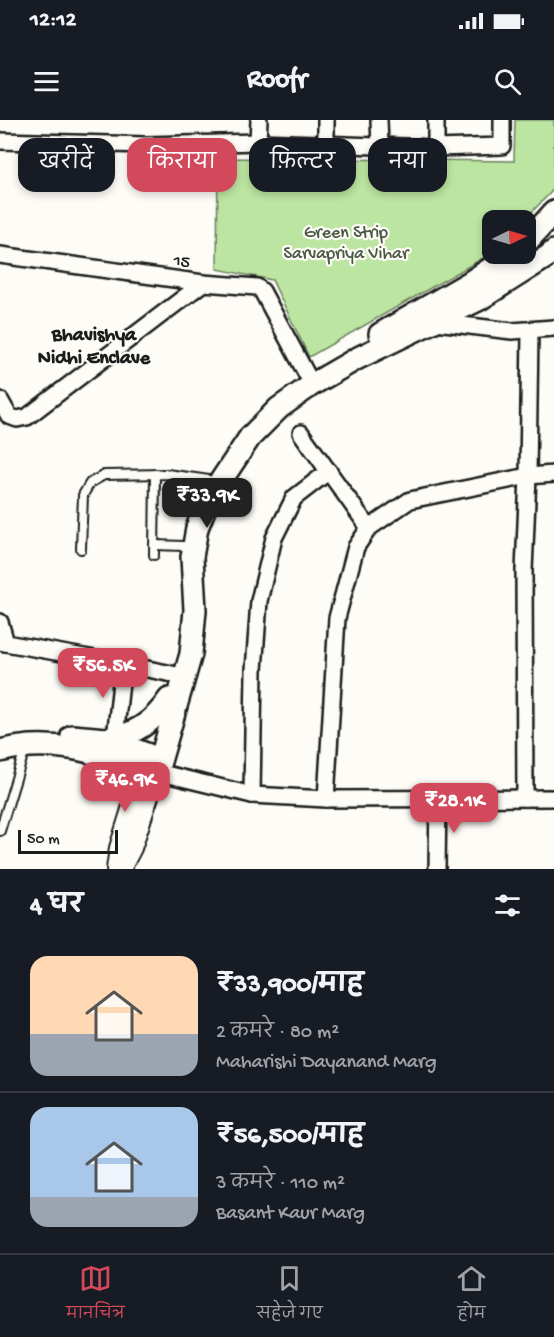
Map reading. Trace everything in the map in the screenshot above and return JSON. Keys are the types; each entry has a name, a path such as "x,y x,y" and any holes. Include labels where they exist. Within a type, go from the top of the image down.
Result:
{"main road":[{"path":"536,232 548,219 554,202"},
{"path":"357,353 436,322 480,299 554,250"},
{"path":"153,764 177,675 185,624 184,546 190,519 208,480 243,431 289,386 310,379 357,353 498,264"},
{"path":"153,764 191,654 195,610 192,557 195,535 202,514 212,494 250,437 310,379"},
{"path":"0,751 58,746 84,750 110,745 150,722 169,699"},
{"path":"0,742 42,736 74,736 110,745 153,764"}],"street":[{"path":"258,120 258,138"},
{"path":"326,120 326,138"},
{"path":"379,120 380,138"},
{"path":"436,120 436,138"},
{"path":"447,148 502,146 502,120"},
{"path":"0,141 147,145 249,142"},
{"name":"15","path":"0,255 203,283 249,285 260,288 310,379"},
{"path":"0,400 5,422 27,417 203,283"},
{"path":"436,322 486,329 530,331 554,328"},
{"path":"525,798 524,571 530,331"},
{"path":"301,433 369,528"},
{"path":"252,795 254,670 259,601 274,538 294,498 329,471"},
{"path":"326,799 337,618 356,547 369,528 410,500 528,476 554,474"},
{"path":"0,622 3,643 177,675"},
{"path":"123,664 110,745 136,793"},
{"path":"116,869 119,848 136,793 153,764"},
{"path":"153,764 252,795 326,799 554,798"},
{"path":"121,869 132,849 153,764"},
{"path":"437,869 438,798"}],"lane":[{"path":"81,549 83,495 90,483 104,475 155,474 208,480"},
{"path":"154,555 155,474"},
{"path":"154,546 184,546"},
{"path":"0,831 26,747"}],"green space":[{"name":"Green Strip Sarvapriya Vihar","path":"515,120 554,120 554,185 551,192 534,210 482,210 482,259 309,357 272,280 217,269 218,192 237,192 237,158 249,158 249,192 356,192 356,159 368,160 368,192 447,192 447,160 514,161"}],"district":[{"name":"Bhavishya Nidhi Enclave","path":"94,344"}]}
